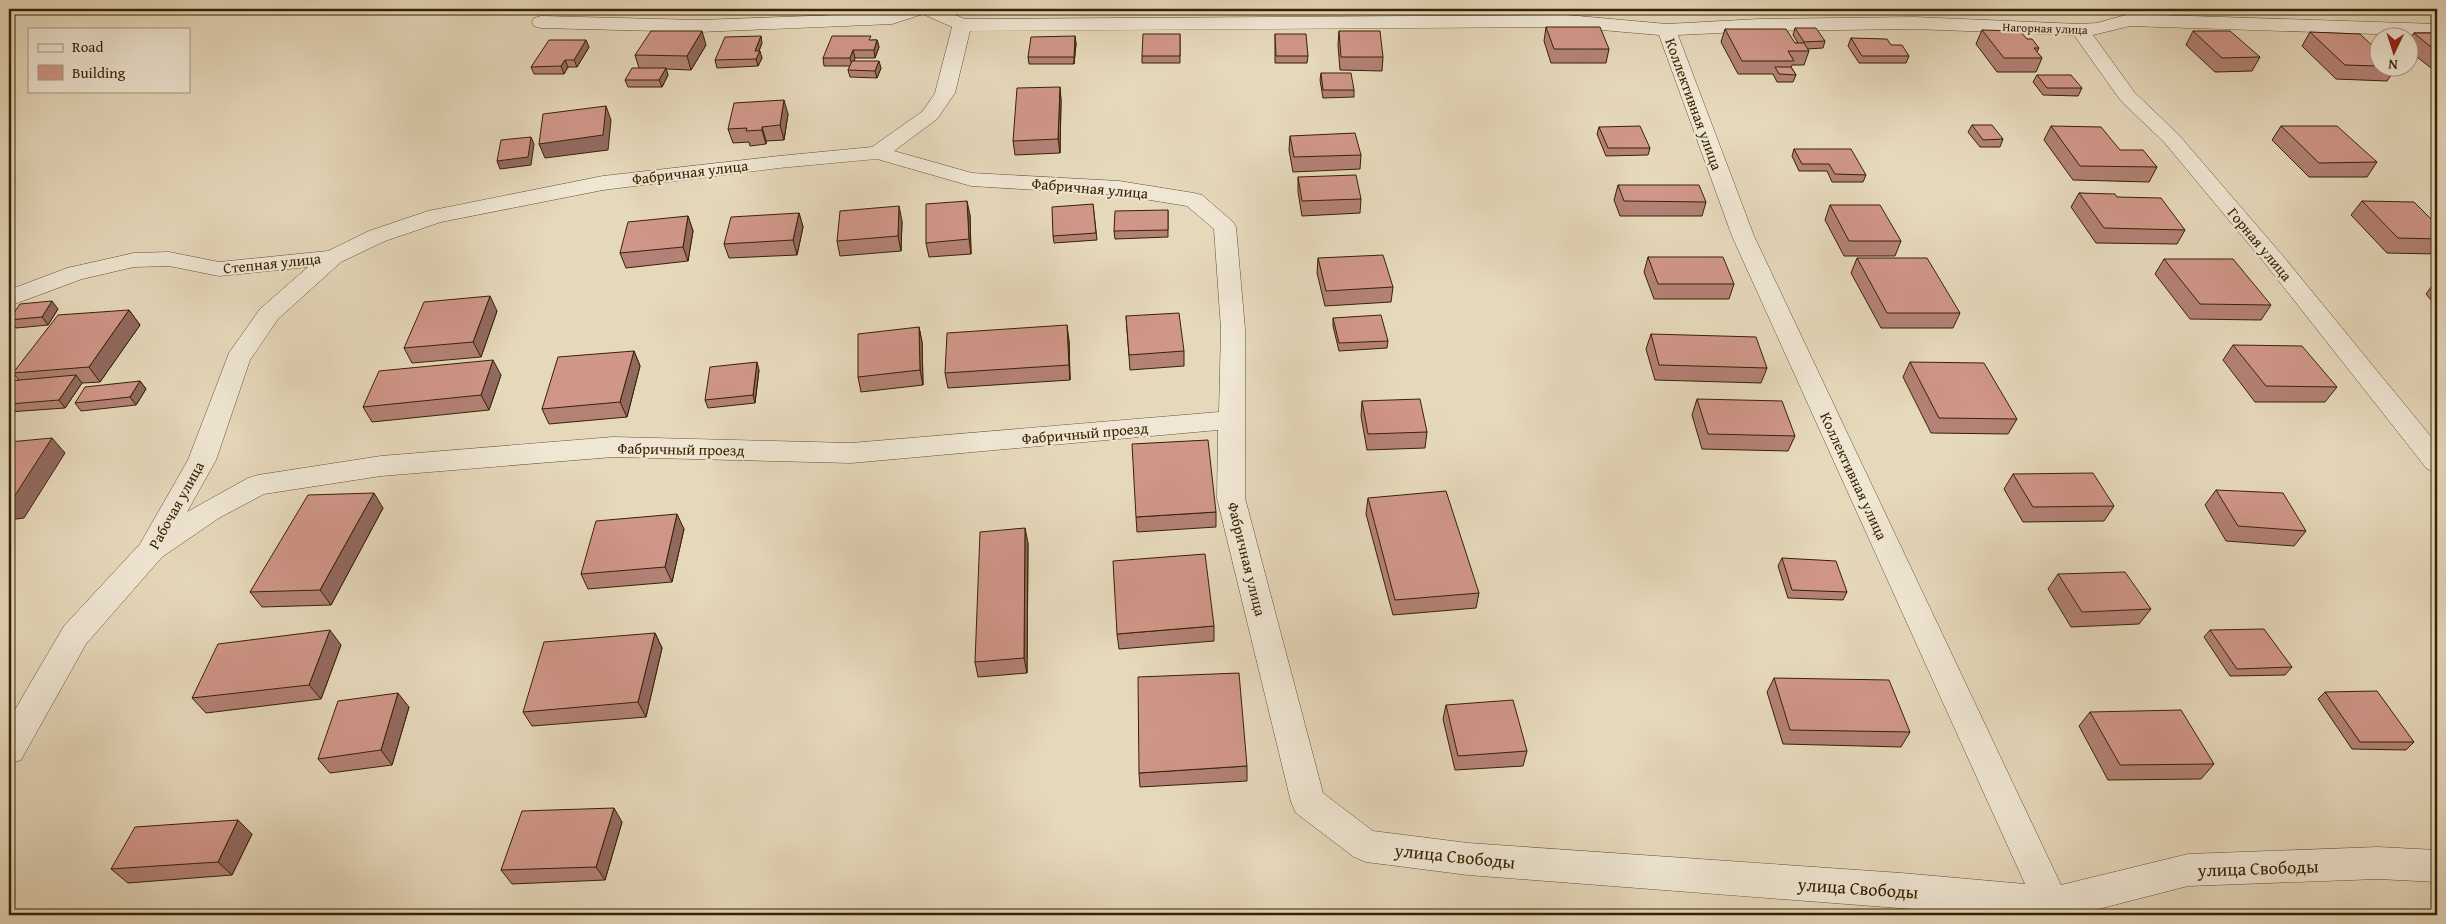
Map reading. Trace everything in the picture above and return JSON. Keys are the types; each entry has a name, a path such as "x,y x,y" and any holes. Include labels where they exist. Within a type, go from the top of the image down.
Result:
{"street":[{"path":"541,22 699,26 892,18 921,9"},
{"path":"878,153 930,115 945,94 962,25 926,9"},
{"name":"Нагорная улица","path":"962,25 1567,21 1667,30 1759,25 1914,23 2080,30 2098,29 2129,20 2437,30"},
{"name":"Коллективная улица","path":"1667,30 1743,236 2054,910"},
{"name":"Горная улица","path":"2080,30 2128,96 2171,138 2275,261 2437,462"},
{"name":"Фабричная улица","path":"333,257 376,236 436,216 603,183 779,162 878,153 972,179 1119,188 1194,200 1225,228 1233,329 1231,498 1308,802 1366,846"},
{"name":"Степная улица","path":"9,298 75,273 134,260 169,259 219,269 333,257"},
{"name":"Рабочая улица","path":"9,750 75,635 150,552 202,460 238,359 269,314 333,257"},
{"name":"Фабричный проезд","path":"150,552 209,510 258,485 381,466 613,447 851,453 1232,420"},
{"name":"улица Свободы","path":"1366,846 1468,859 1901,890 2054,910 2188,870 2378,863 2437,866"}],"building":[{"path":"1546,27 1600,27 1609,49 1554,49"},
{"path":"1795,28 1816,28 1825,41 1804,42"},
{"path":"1725,29 1786,29 1795,43 1804,43 1809,51 1788,51 1794,61 1742,61"},
{"path":"1982,30 2020,31 2027,39 2032,39 2039,48 2034,48 2042,58 2004,58"},
{"path":"651,31 702,31 687,56 635,55"},
{"path":"1339,31 1380,31 1383,57 1341,57"},
{"path":"2193,31 2230,31 2260,57 2222,58"},
{"path":"2310,32 2360,34 2368,42 2368,66 2345,65"},
{"path":"2418,33 2437,33 2437,52 2418,36"},
{"path":"1143,34 1180,34 1180,56 1142,56"},
{"path":"1275,34 1306,34 1308,56 1276,56"},
{"path":"761,36 755,51 760,51 756,59 715,60 725,37"},
{"path":"832,36 871,36 869,40 877,40 874,50 853,50 850,58 823,58"},
{"path":"1075,36 1074,57 1028,57 1031,37"},
{"path":"1851,38 1887,39 1891,45 1902,45 1909,56 1862,56"},
{"path":"549,40 586,40 574,60 565,60 561,66 531,67"},
{"path":"852,61 879,61 875,71 848,70"},
{"path":"1775,67 1791,67 1796,75 1779,74"},
{"path":"632,68 666,68 659,80 625,80"},
{"path":"1321,73 1351,73 1354,90 1323,90"},
{"path":"2037,75 2071,75 2082,88 2047,88"},
{"path":"1060,87 1058,139 1013,141 1017,88"},
{"path":"784,100 780,125 762,127 762,130 746,131 747,128 728,129 734,103"},
{"path":"606,106 603,135 539,144 543,114"},
{"path":"1972,125 1992,125 2003,139 1983,140"},
{"path":"1640,126 1650,148 1608,148 1599,127"},
{"path":"2051,126 2101,127 2120,150 2143,150 2157,167 2080,166"},
{"path":"2281,126 2337,126 2377,162 2319,163"},
{"path":"1355,133 1361,155 1294,157 1290,136"},
{"path":"531,137 528,157 497,161 501,140"},
{"path":"1794,149 1851,149 1866,175 1835,174 1829,164 1802,164"},
{"path":"1356,175 1361,199 1302,201 1298,177"},
{"path":"1618,185 1699,185 1706,202 1624,201"},
{"path":"2079,193 2115,194 2117,197 2161,198 2185,230 2104,228"},
{"path":"967,201 969,239 926,243 926,204"},
{"path":"2362,201 2414,202 2437,225 2437,239 2398,238"},
{"path":"1093,204 1096,233 1053,236 1052,207"},
{"path":"1830,205 1880,205 1901,241 1849,241"},
{"path":"899,206 898,236 837,241 840,211"},
{"path":"1168,210 1168,230 1114,231 1115,211"},
{"path":"799,213 793,240 724,244 731,217"},
{"path":"688,216 683,247 620,253 628,222"},
{"path":"1383,255 1393,287 1326,291 1318,258"},
{"path":"1648,257 1723,257 1734,284 1658,284"},
{"path":"1857,258 1927,258 1960,313 1887,313"},
{"path":"2164,259 2233,259 2271,305 2200,304"},
{"path":"490,296 473,342 404,348 424,302"},
{"path":"52,301 42,317 9,320 20,304"},
{"path":"129,310 89,367 13,373 58,315"},
{"path":"1179,313 1184,351 1129,355 1126,316"},
{"path":"1381,315 1388,341 1339,343 1333,318"},
{"path":"1067,325 1069,365 945,373 947,333"},
{"path":"919,327 920,370 858,377 858,334"},
{"path":"1651,334 1756,337 1767,368 1659,365"},
{"path":"2233,345 2302,346 2337,387 2266,386"},
{"path":"634,351 620,402 542,409 558,357"},
{"path":"493,360 481,395 363,407 379,371"},
{"path":"757,362 753,395 705,400 710,367"},
{"path":"1910,362 1984,363 2017,419 1939,418"},
{"path":"76,375 59,400 9,404 9,381"},
{"path":"140,381 130,397 75,403 85,387"},
{"path":"1420,399 1427,432 1368,434 1362,401"},
{"path":"1697,399 1782,401 1795,436 1708,434"},
{"path":"52,438 10,503 9,503 9,442"},
{"path":"1208,440 1216,512 1136,517 1132,444"},
{"path":"2093,473 2114,506 2033,507 2013,474"},
{"path":"2216,490 2283,493 2306,531 2238,526"},
{"path":"1446,491 1479,593 1395,600 1368,498"},
{"path":"374,493 320,590 250,592 308,495"},
{"path":"677,514 665,567 581,574 596,521"},
{"path":"1025,528 1024,658 975,662 980,532"},
{"path":"1205,554 1214,626 1117,634 1113,561"},
{"path":"1782,558 1836,561 1847,592 1792,590"},
{"path":"2125,572 2151,609 2082,612 2058,574"},
{"path":"2264,629 2292,667 2237,669 2210,630"},
{"path":"330,630 309,685 192,698 218,644"},
{"path":"655,633 638,702 523,712 544,642"},
{"path":"1239,673 1247,766 1139,773 1138,677"},
{"path":"1774,678 1889,680 1910,732 1790,730"},
{"path":"2377,691 2414,742 2360,742 2325,692"},
{"path":"398,693 381,750 318,759 338,701"},
{"path":"1513,700 1527,751 1458,756 1446,705"},
{"path":"2181,710 2214,764 2120,765 2090,712"},
{"path":"614,808 596,867 501,870 522,811"},
{"path":"238,820 218,862 111,869 135,827"}]}
